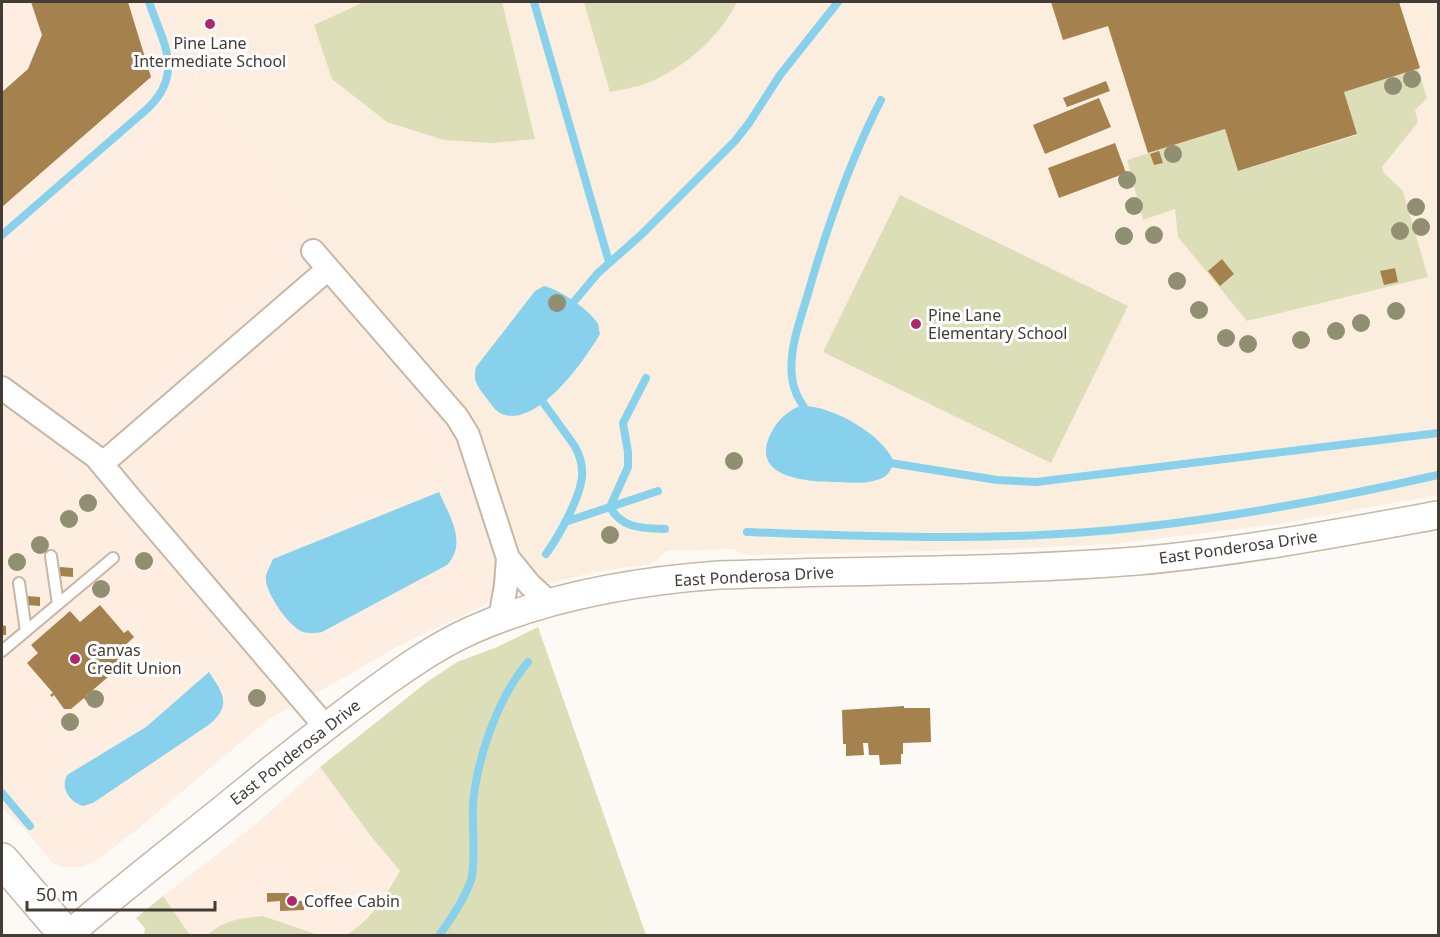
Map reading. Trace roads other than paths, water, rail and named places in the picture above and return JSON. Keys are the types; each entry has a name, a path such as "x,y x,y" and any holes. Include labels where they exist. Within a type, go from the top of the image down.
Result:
{"highway":[{"path":"2,860 67,936"}],"street":[{"path":"313,251 462,425 468,435 508,558 507,585 500,619"},
{"path":"103,463 328,269"},
{"path":"2,388 103,463 130,498 325,726"},
{"name":"East Ponderosa Drive","path":"67,936 115,894 325,726 422,657 460,636 500,619 550,603 618,587 719,574 1034,567 1150,560 1265,545 1438,515"},
{"path":"508,558 530,585 550,603"}],"lane":[{"path":"51,556 58,604"},
{"path":"2,651 113,558"},
{"path":"19,583 26,631"}],"water":[{"path":"544,286 574,301 594,318 600,334 573,373 546,400 532,410 519,415 505,415 495,409 479,388 475,377 476,367 535,291"},
{"path":"800,406 826,410 840,415 867,431 888,451 894,462 889,472 883,478 875,481 849,483 798,479 774,469 768,460 766,448 771,433 783,417"},
{"path":"439,492 455,529 456,538 456,548 447,565 322,632 303,632 291,624 278,608 266,583 273,559"},
{"path":"209,672 223,699 221,711 210,724 93,803 83,806 70,798 65,785 67,775 146,727"}],"waterway":[{"path":"2,235 159,96 165,83 168,57 149,2"},
{"path":"534,2 609,262"},
{"path":"567,310 598,273 642,234 735,141 780,75 838,2"},
{"path":"808,414 798,397 793,382 791,367 795,337 839,197 881,100"},
{"path":"646,378 623,423 628,467 610,507 621,520 634,526 665,529"},
{"path":"537,394 574,445 582,468 580,486 573,506 546,554"},
{"path":"884,462 997,480 1036,482 1438,433"},
{"path":"747,532 960,537 1088,532 1176,523 1264,510 1438,475"},
{"path":"565,522 658,491"},
{"path":"439,936 461,902 471,880 474,855 475,788 490,730 507,693 528,662"},
{"path":"2,793 30,826"}],"place":[{"name":"Pine Lane Intermediate School","path":"210,24"},
{"name":"Pine Lane Elementary School","path":"916,324"},
{"name":"Canvas Credit Union","path":"75,659"},
{"name":"Coffee Cabin","path":"292,901"}]}
